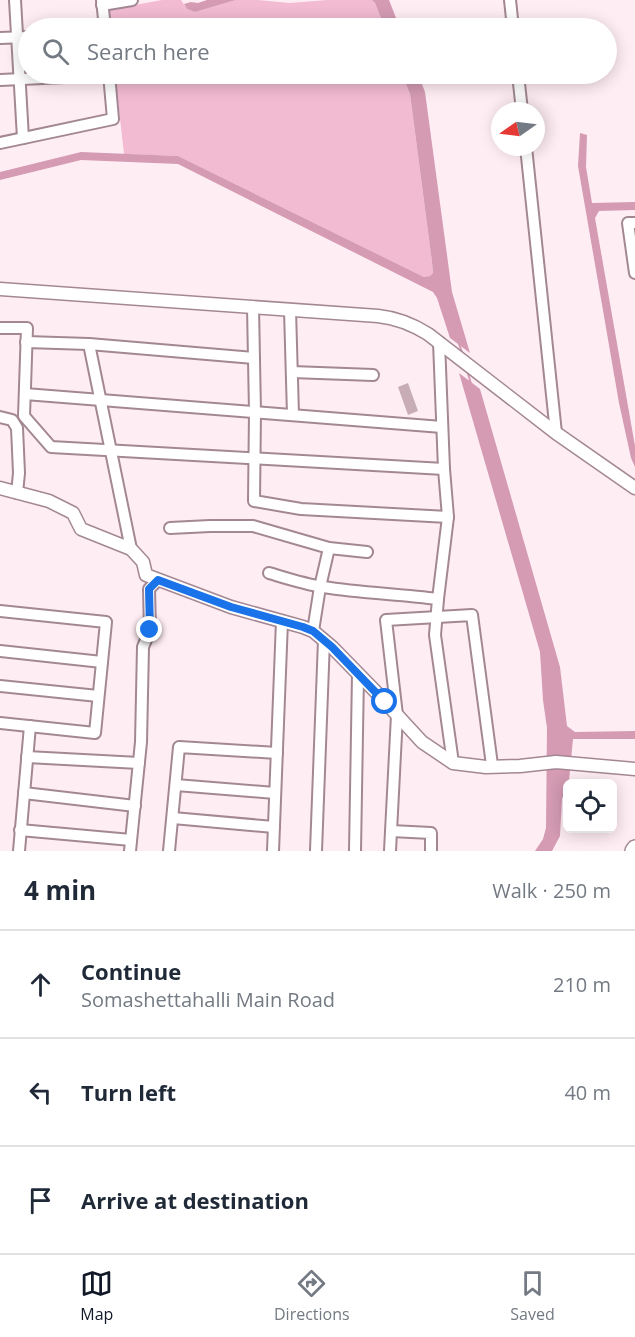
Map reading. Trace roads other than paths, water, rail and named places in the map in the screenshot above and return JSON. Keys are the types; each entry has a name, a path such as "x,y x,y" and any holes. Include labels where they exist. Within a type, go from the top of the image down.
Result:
{"street":[{"path":"15,0 19,18"},
{"path":"104,18 102,3 132,0"},
{"path":"510,0 512,18"},
{"path":"0,38 18,37"},
{"path":"0,80 18,79"},
{"path":"20,84 23,138"},
{"path":"0,143 113,119 110,84"},
{"path":"519,84 521,102"},
{"path":"527,156 556,433"},
{"path":"635,223 628,223 635,273"},
{"path":"0,289 388,317 414,326 438,342 556,433 635,488"},
{"path":"253,308 254,501 301,509 448,517"},
{"path":"290,310 293,415"},
{"path":"0,328 27,328 24,416 51,447 444,469"},
{"path":"26,342 89,344 254,358"},
{"path":"438,342 448,517 435,635 453,764"},
{"path":"89,344 131,549"},
{"path":"292,372 373,375"},
{"path":"25,394 442,427"},
{"path":"0,417 12,420 17,428 19,473 17,493"},
{"path":"0,488 49,501 73,513 81,529 131,549 143,562 146,575 231,607 313,631 358,674 422,742 453,764 486,767 560,763 635,770"},
{"path":"170,528 253,526 329,548 367,552"},
{"path":"313,631 329,548"},
{"path":"269,573 320,587 438,599"},
{"path":"20,830 131,846 141,742 143,647 150,630 149,589 158,580"},
{"path":"0,611 106,622 94,733 0,723"},
{"path":"390,851 397,715 386,620 472,615 492,765"},
{"path":"273,851 282,621"},
{"path":"316,851 324,640"},
{"path":"0,651 102,662"},
{"path":"355,851 358,674"},
{"path":"0,686 98,696"},
{"path":"19,851 30,726"},
{"path":"170,851 179,747 277,753"},
{"path":"27,757 139,763"},
{"path":"176,785 275,793"},
{"path":"24,793 135,806"},
{"path":"173,818 274,826"},
{"path":"391,831 431,833 431,851"}],"waterway":[{"path":"459,344 463,355"},
{"path":"467,370 471,384"}]}
